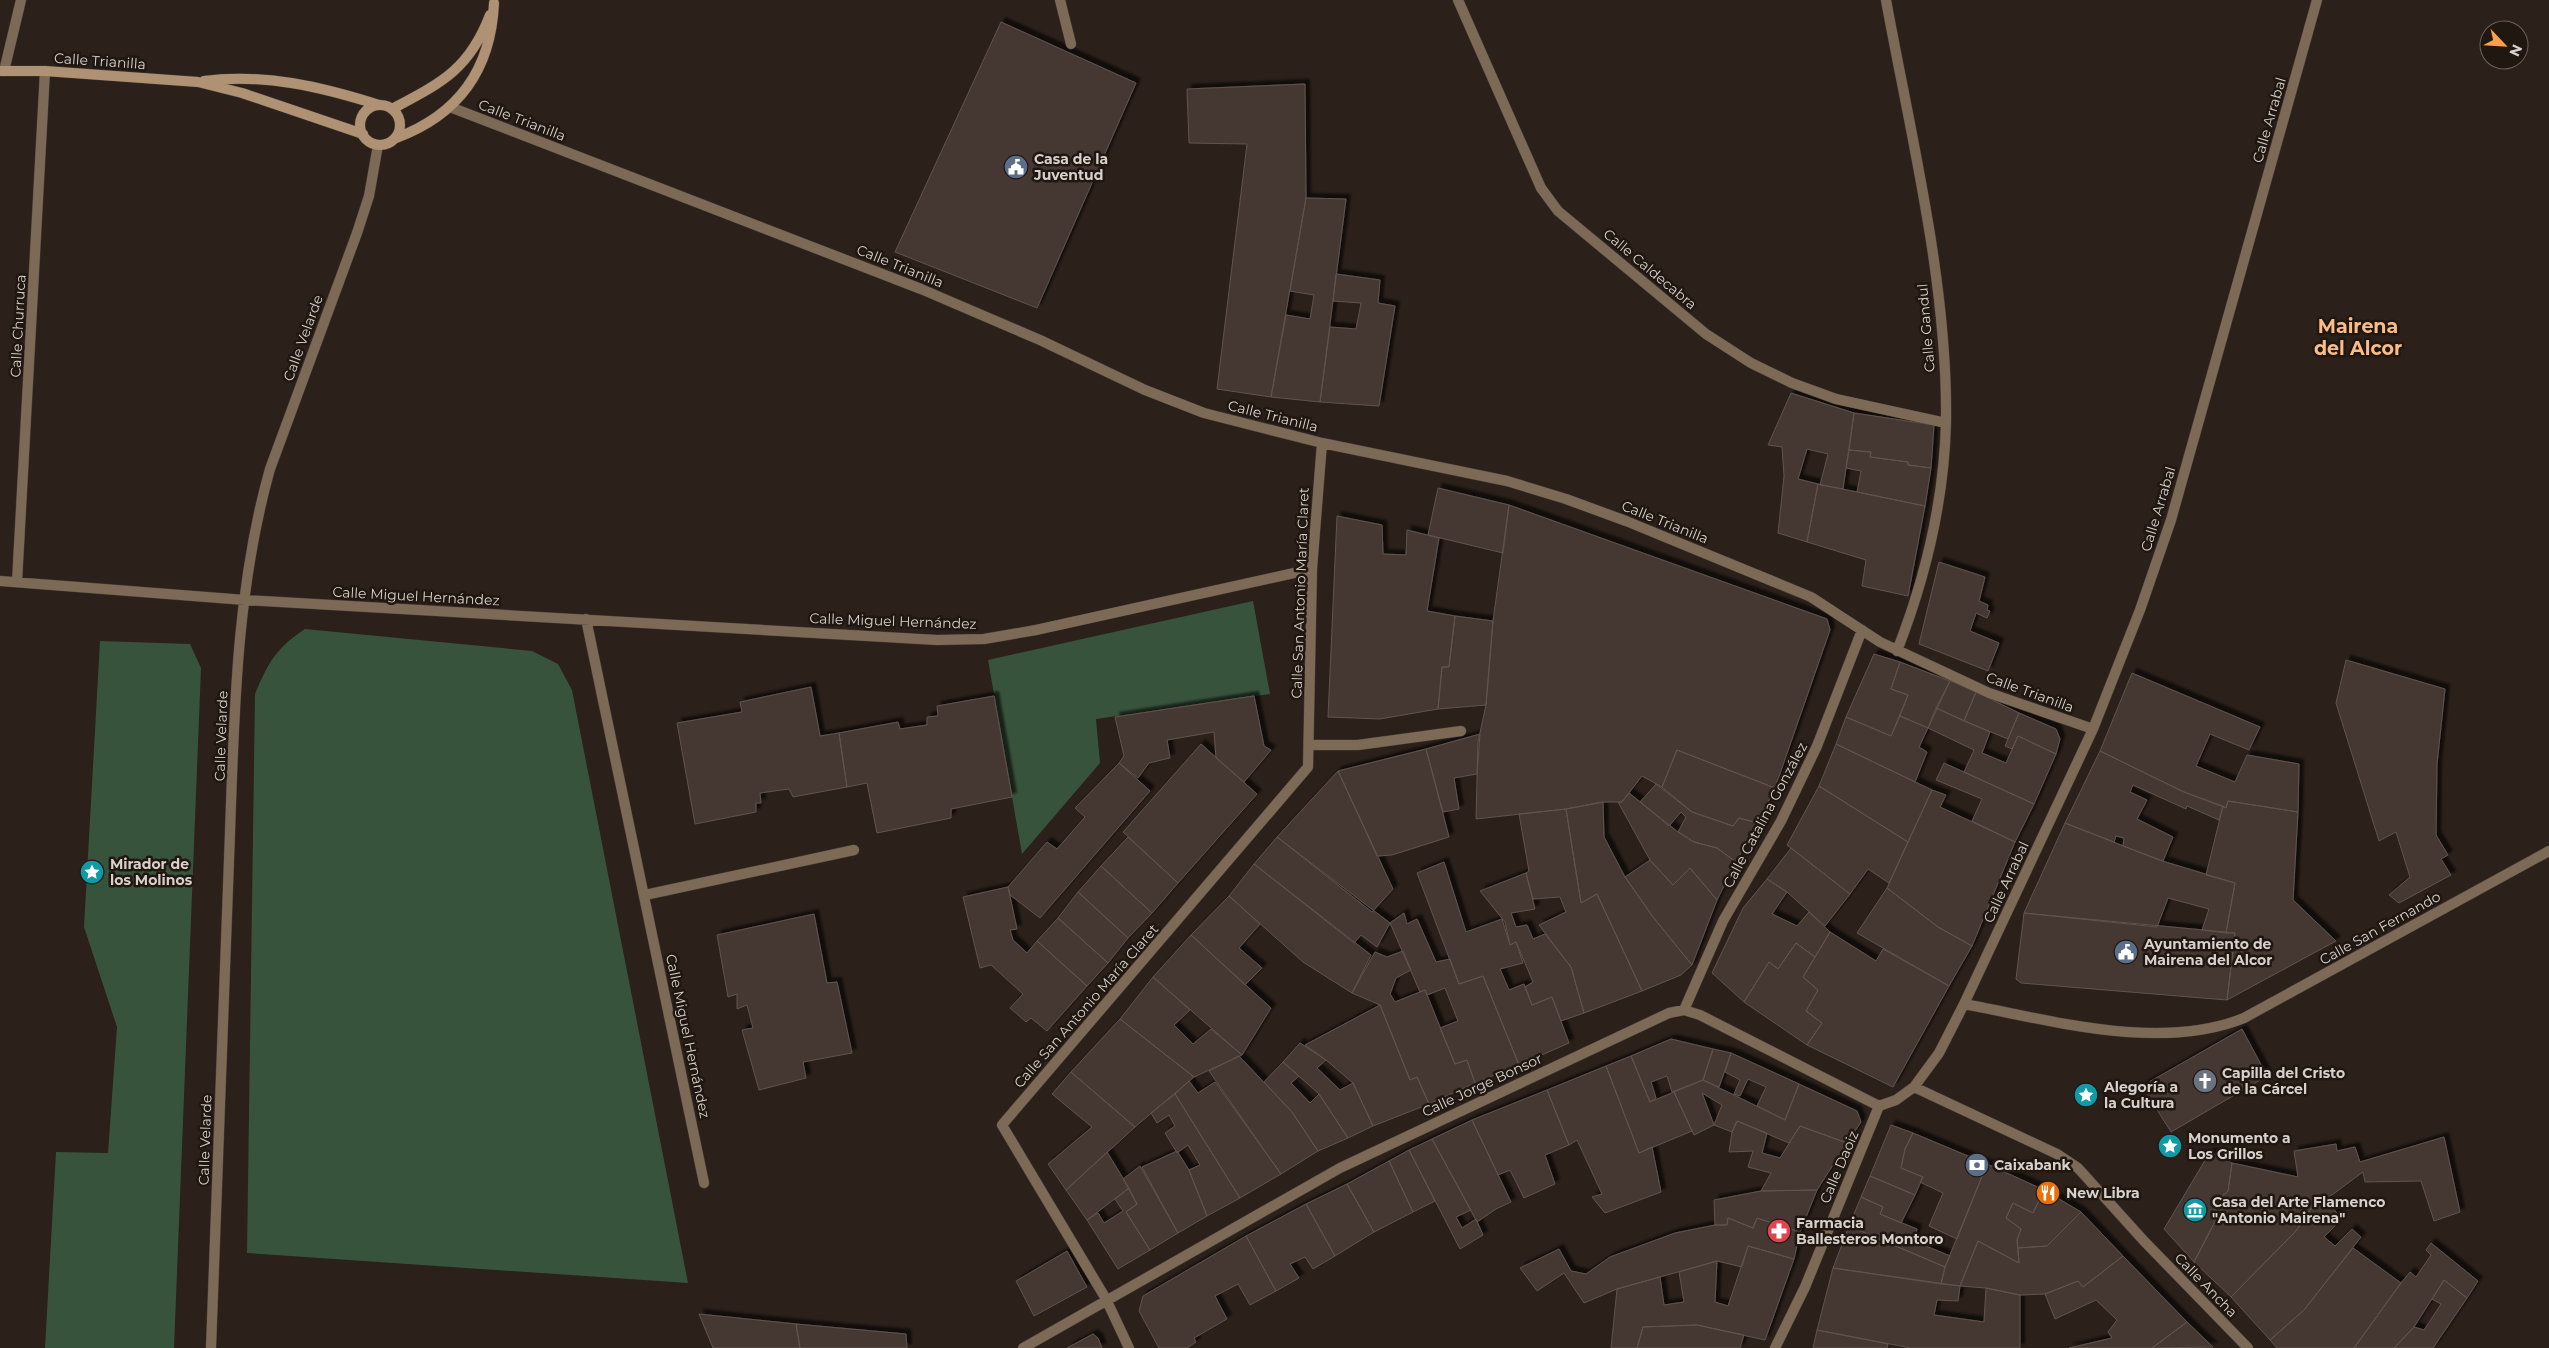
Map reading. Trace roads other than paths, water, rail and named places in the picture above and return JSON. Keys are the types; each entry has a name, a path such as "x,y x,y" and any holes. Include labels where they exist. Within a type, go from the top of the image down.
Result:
{"street":[{"path":"2,71 21,0"},
{"path":"1060,0 1071,44"},
{"name":"Calle Caldecabra","path":"1458,0 1541,188 1558,211 1706,334 1751,363 1792,383 1836,399 1946,423"},
{"name":"Calle Gandul","path":"1886,0 1930,237 1942,324 1946,423 1941,482 1925,566 1912,613 1897,651"},
{"name":"Calle Arrabal","path":"1914,1088 1939,1053 1964,1004 2093,729 2140,610 2171,520 2317,0"},
{"path":"396,138 400,120 392,109 379,105 367,110 363,115 360,128 366,140 378,146 416,130 450,107 476,74 484,57 490,38 494,2"},
{"path":"392,109 434,87 464,62 485,28 494,2"},
{"name":"Calle Trianilla","path":"2,71 45,71 198,82 242,93 363,134"},
{"name":"Calle Churruca","path":"18,582 45,71"},
{"name":"Calle Trianilla","path":"198,82 227,78 292,82 379,105"},
{"name":"Calle Trianilla","path":"450,107 921,289 1040,340 1145,390 1188,407 1234,421 1322,443 1452,468 1566,499 1811,597 1897,651 1989,693 2093,729"},
{"name":"Calle Velarde","path":"211,1348 236,689 253,537 270,469 369,196 378,146"},
{"name":"Calle San Antonio María Claret","path":"1106,1299 1002,1126 1308,768 1312,569 1322,443"},
{"name":"Calle Miguel Hernández","path":"0,581 245,600 937,640 984,638 1046,628 1312,569"},
{"name":"Calle Miguel Hernández","path":"586,619 704,1183"},
{"name":"Calle Catalina González","path":"1684,1010 1723,921 1781,822 1817,746 1862,630"},
{"path":"1309,745 1358,745 1460,731"},
{"path":"645,895 854,850"},
{"name":"Calle San Fernando","path":"1964,1004 2097,1028 2195,1032 2223,1026 2244,1018 2549,851"},
{"path":"1684,1010 1721,1025 1879,1106 1896,1100 1914,1088"},
{"name":"Calle Jorge Bonsor","path":"1023,1348 1106,1299 1340,1168 1655,1018 1684,1010"},
{"name":"Calle Ancha","path":"1914,1088 2064,1159 2078,1168 2144,1241 2248,1348"},
{"name":"Calle Daoiz","path":"1775,1348 1805,1287 1879,1106"},
{"path":"1106,1299 1129,1348"}],"place":[{"name":"Casa de la Juventud","path":"1016,167"},
{"name":"Mirador de los Molinos","path":"92,872"},
{"name":"Ayuntamiento de Mairena del Alcor","path":"2126,952"},
{"name":"Capilla del Cristo de la Cárcel","path":"2205,1081"},
{"name":"Alegoría a la Cultura","path":"2086,1095"},
{"name":"Monumento a Los Grillos","path":"2170,1146"},
{"name":"Caixabank","path":"1977,1165"},
{"name":"New Libra","path":"2048,1193"},
{"name":"Casa del Arte Flamenco \"Antonio Mairena\"","path":"2195,1210"},
{"name":"Farmacia Ballesteros Montoro","path":"1779,1231"}],"district":[{"name":"Mairena del Alcor","path":"2358,337"}]}
